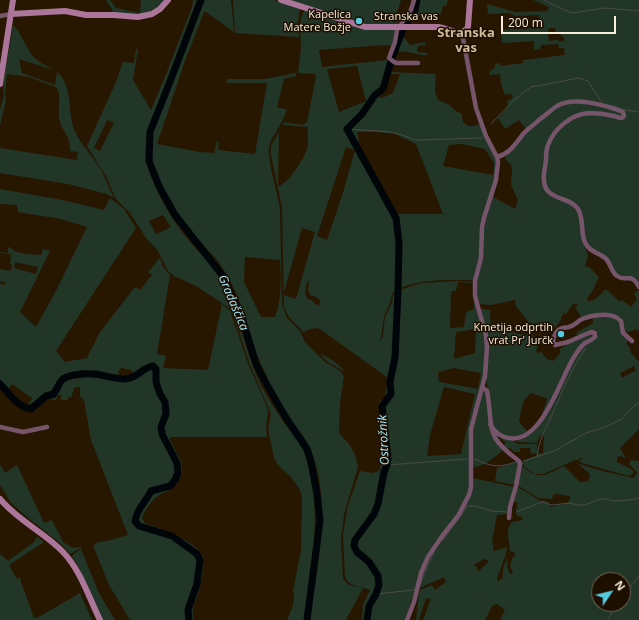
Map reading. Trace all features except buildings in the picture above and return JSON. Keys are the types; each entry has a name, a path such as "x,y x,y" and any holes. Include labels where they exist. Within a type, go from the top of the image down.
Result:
{"street":[{"path":"0,83 13,0"},
{"path":"0,16 65,11 86,15 138,17 160,9 168,0"},
{"name":"Stranska vas","path":"281,0 356,25 374,28 438,27 462,33"},
{"path":"414,0 411,10 402,27 397,30 395,42 389,58 397,63 418,63"},
{"path":"407,620 414,602 421,573 428,557 458,516 469,495 471,477 471,429 485,376 487,347 486,336 475,296 475,281 481,258 484,218 498,170 497,157 486,136 474,100 462,33 468,27 470,0"},
{"path":"497,157 510,151 528,129 557,106 564,103 576,101 585,102 622,112 624,116 622,118 588,113 568,120 564,123 548,145 544,177 545,185 548,191 553,195 570,202 578,210 583,238 590,250 607,260 616,276 621,278 632,278 636,281 639,287"},
{"path":"490,424 495,431 503,436 520,438 529,433 543,418 573,358 582,346 596,335 595,333 591,332 568,342 555,345 553,342 554,336 563,328 570,327 579,321 592,316 614,316 621,320 623,333 632,341"},
{"path":"482,387 487,391 491,431 497,442 519,461 520,464 509,518"},
{"path":"0,427 23,432 47,427"},
{"path":"0,499 17,517 55,544 68,557 100,620"}],"green space":[{"path":"106,0 110,0 116,8 140,13 141,0 166,0 160,6 148,12 142,14 129,14 114,13"},
{"path":"193,0 197,0 149,128 146,158 152,179 163,203 184,235 215,270 225,288 250,359 262,387 304,452 311,478 315,518 305,620 287,620 293,602 293,591 301,550 302,496 292,478 277,464 274,457 268,429 271,415 250,364 231,309 196,286 174,276 168,271 158,251 146,238 130,213 116,199 106,176 87,146 116,82 123,62 134,63 136,49 138,49 133,80 151,110 192,7","holes":["107,120 114,123 100,151 94,148","163,215 171,227 156,234 149,221"]},
{"path":"204,0 231,0 234,32 204,12 185,61 157,144 214,153 217,141 219,142 218,150 255,154 267,83 227,83 227,79 265,79 296,73 296,76 284,79 277,107 287,110 270,143 269,149 270,165 280,209 282,305 287,318 299,330 305,342 325,362 339,370 344,376 340,403 339,433 349,444 355,454 358,467 344,514 341,540 343,579 349,585 363,588 346,620 309,620 322,530 320,484 315,462 307,442 282,405 269,381 249,334 240,304 231,282 218,261 183,220 157,175 151,155 153,131","holes":["245,257 280,260 280,296 275,317 261,317 244,282"]},
{"path":"233,0 274,0 299,8 299,37 235,33"},
{"path":"288,0 401,0 396,15 401,16 397,25 360,24 361,21 358,20 357,23"},
{"path":"415,0 448,0 446,6 443,6 441,14 418,16 406,25 403,25"},
{"path":"533,0 639,0 639,283 635,277 621,276 615,273 608,258 594,250 582,239 588,255 585,266 590,268 599,277 593,290 587,298 587,301 595,299 606,289 619,301 622,300 631,307 637,299 634,294 639,290 639,333 637,329 625,333 621,317 581,317 575,307 578,305 576,303 572,305 566,314 564,313 561,318 562,319 555,328 554,326 547,332 545,325 529,323 516,306 515,300 491,305 478,304 476,290 484,226 493,197 515,209 518,200 511,185 511,165 505,159 506,154 526,129 519,120 505,129 498,118 508,107 507,101 513,98 511,94 505,95 501,84 500,74 490,75 489,72 495,68 495,64 500,63 500,66 523,63 523,60 565,55 564,48 559,48 558,44 541,45 540,49 534,50 534,41 502,43 501,30 508,29 510,26 514,26 514,29 538,28 537,20 539,20 539,15 516,16 508,13 488,14 487,4 515,12 547,11 549,7","holes":["550,28 555,28 554,33 559,33 564,38 564,42 556,40 550,41 548,31"]},
{"path":"304,10 332,18 395,30 392,46 385,45 319,50 322,67 387,60 393,64 391,72 436,74 435,92 438,100 448,104 457,112 461,113 463,122 468,126 475,126 480,123 496,158 497,172 484,212 479,259 474,280 443,280 423,282 394,291 384,316 379,341 383,336 385,317 392,302 393,295 397,291 421,283 457,281 474,282 486,346 483,376 472,417 469,435 469,488 464,504 426,558 405,620 362,620 363,604 370,590 355,586 347,580 345,576 343,535 348,505 360,471 372,473 380,471 382,447 379,402 385,398 388,378 320,329 315,328 305,331 304,333 290,318 284,307 282,207 271,155 271,146 279,132 279,186 287,181 303,159 308,147 308,127 283,125 284,122 303,125 307,122 316,77 315,74 298,73 301,48 300,22","holes":["357,66 366,101 339,112 327,69","390,74 400,74 393,93 382,98 378,97 377,95 386,86","357,132 395,134 416,144 443,214 396,214 360,148","462,144 485,149 494,163 493,175 443,166 449,145","346,147 355,150 342,196 327,240 317,236","302,228 315,232 296,299 284,295 284,292","310,279 308,289 310,295 318,298 320,301 319,306 312,300 309,300 305,295 306,285","458,282 473,283 474,309 466,312 464,327 450,328 452,291 456,291","476,329 475,353 454,359 456,332","454,368 481,373 478,389 439,382 438,372","444,387 475,394 461,454 427,456 430,435"]},
{"path":"13,25 32,55 53,70 19,59 22,73 55,85 57,72 62,77 69,97 71,119 75,132 101,170 114,198 107,194 68,184 0,173 0,148 77,160 78,152 70,151 68,139 62,128 59,114 58,90 56,87 29,77 7,74 6,99 0,126 0,110 4,96 3,84"},
{"path":"401,29 404,29 402,35 410,45 425,42 425,45 418,46 417,52 427,53 428,55 397,52 394,60 391,58"},
{"path":"0,189 62,200 104,210 110,198 124,209 136,228 56,351 65,362 87,358 100,332 135,287 140,290 152,275 148,272 160,258 163,267 170,275 157,354 166,356 163,368 208,370 222,304 230,311 249,366 268,410 266,428 267,437 170,437 181,463 181,475 178,482 169,491 159,495 154,500 142,518 145,523 177,536 194,546 203,557 204,564 202,579 193,608 194,620 130,620 109,585 93,545 95,545 95,543 128,535 91,440 84,400 80,397 80,387 75,387 71,397 68,397 68,400 61,400 61,395 58,395 56,400 52,400 51,397 58,391 67,379 78,379 92,375 93,372 85,370 62,375 50,392 44,394 28,405 32,398 12,384 7,390 0,381 0,284 5,285 5,282 1,281 0,283 0,269 11,271 12,265 10,264 11,254 0,252 8,253 8,247 17,252 29,254 41,255 43,249 50,251 20,312 36,327 57,289 87,227 61,219 18,212 17,205 0,204","holes":["15,262 38,267 36,274 14,268","123,367 126,370 128,369 133,371 133,374 129,376 119,376 118,371"]},
{"path":"481,309 490,310 491,328 496,328 497,330 507,330 518,334 531,335 540,339 536,351 538,353 541,352 547,359 553,361 560,354 560,349 568,343 592,334 594,336 583,343 543,416 542,414 547,400 546,398 531,393 524,400 519,420 528,432 521,437 504,435 492,425 486,377 488,352"},
{"path":"604,316 618,319 622,335 628,341 626,344 629,346 631,353 639,362 639,429 620,448 626,458 620,456 617,457 617,462 631,469 633,474 629,476 582,463 579,461 583,458 582,457 543,474 535,474 521,463 522,461 538,455 538,453 531,454 530,448 520,448 520,452 514,452 510,448 505,449 502,447 506,443 499,437 496,439 493,431 518,444 537,444 537,451 540,454 543,453 544,436 542,435 537,443 518,442 516,440 526,437 540,423 549,409 571,364 582,347 596,338 598,332 596,330 577,336 576,333 593,323 593,317","holes":["634,366 636,370 622,378 620,373"]},
{"path":"320,354 341,367 345,372 328,362"},
{"path":"483,391 486,392 490,431 493,438 503,450 485,464 472,467 471,434"},
{"path":"631,460 639,461 639,620 500,620 505,610 497,604 492,606 485,620 423,620 431,599 426,598 419,619 420,620 416,620 420,590 432,585 435,590 446,582 444,577 420,588 419,587 422,576 432,556 464,507 472,478 515,487 507,514 497,515 492,541 494,551 507,547 497,578 498,581 503,578 505,562 508,557 507,567 510,574 513,573 510,566 515,553 510,551 508,531 510,524 523,520 521,516 517,516 516,510 518,503 513,501 518,487 539,500 548,502 551,507 567,503 570,499 570,496 555,494 553,495 552,499 538,498 519,486 517,484 521,465 537,475 546,474 564,466 580,482 588,481 590,477 589,473 579,465 580,464 598,470 633,478 637,473 629,464","holes":["484,559 489,561 479,571 476,568 477,566 473,565"]},
{"path":"517,462 515,485 495,481 497,468"},
{"path":"0,464 5,473 17,465 44,523 52,520 63,542 73,548 83,547 70,554 61,544 11,503 0,485"},
{"path":"37,537 44,542 9,565 17,579 20,577 34,618 37,618 80,593 92,620 0,620 0,554 8,561 34,542"},
{"path":"81,549 99,593 115,620 102,620 77,564 72,557"}],"waterway":[{"name":"Gradaščica","path":"201,0 150,132 149,161 159,186 175,215 223,276 243,321 256,364 286,418 307,449 317,494 320,520 307,620"},
{"name":"Ostrožnik","path":"392,58 405,24 414,15 417,0"},
{"path":"544,0 572,13 605,8 639,11"},
{"name":"Ostrožnik","path":"391,61 383,89 375,95 362,114 347,129 396,218 399,243 398,289"},
{"path":"491,124 515,99 531,87 579,78 588,81 602,103"},
{"path":"610,105 639,112"},
{"path":"347,129 392,132 416,140 482,138"},
{"name":"Ostrožnik","path":"367,620 369,606 379,585 378,576 369,562 357,552 354,546 355,540 374,514 378,504 384,472 387,465 388,458 382,406 391,394 390,382 395,357 398,292"},
{"path":"537,456 539,445 563,389 571,372 586,348"},
{"path":"0,384 18,403 31,409 46,396 54,394 61,381 76,374 90,374 125,379 133,377 149,367 153,366 156,369 156,382 160,394 165,402 166,414 161,427 162,434 177,463 178,473 170,486 151,491 138,512 135,521 139,526 172,536 197,554 200,560 197,584 188,610 189,620"},
{"path":"524,461 554,451 586,433 603,428 622,419 639,402"},
{"path":"387,465 467,459"},
{"path":"475,459 495,466 516,462"},
{"path":"516,512 542,502 552,505 570,503 585,505 599,499 614,501 639,498"},
{"path":"461,516 467,506 475,506 492,511 506,512"},
{"path":"443,540 459,518"},
{"path":"420,586 434,552"},
{"path":"631,586 639,576"},
{"path":"376,594 414,590"},
{"path":"608,620 612,612"}],"place":[{"name":"Kapelica Matere Božje","path":"359,21"},
{"name":"Kmetija odprtih vrat Pr' Jurčk","path":"561,334"}],"district":[{"name":"Stranska vas","path":"466,40"}]}
